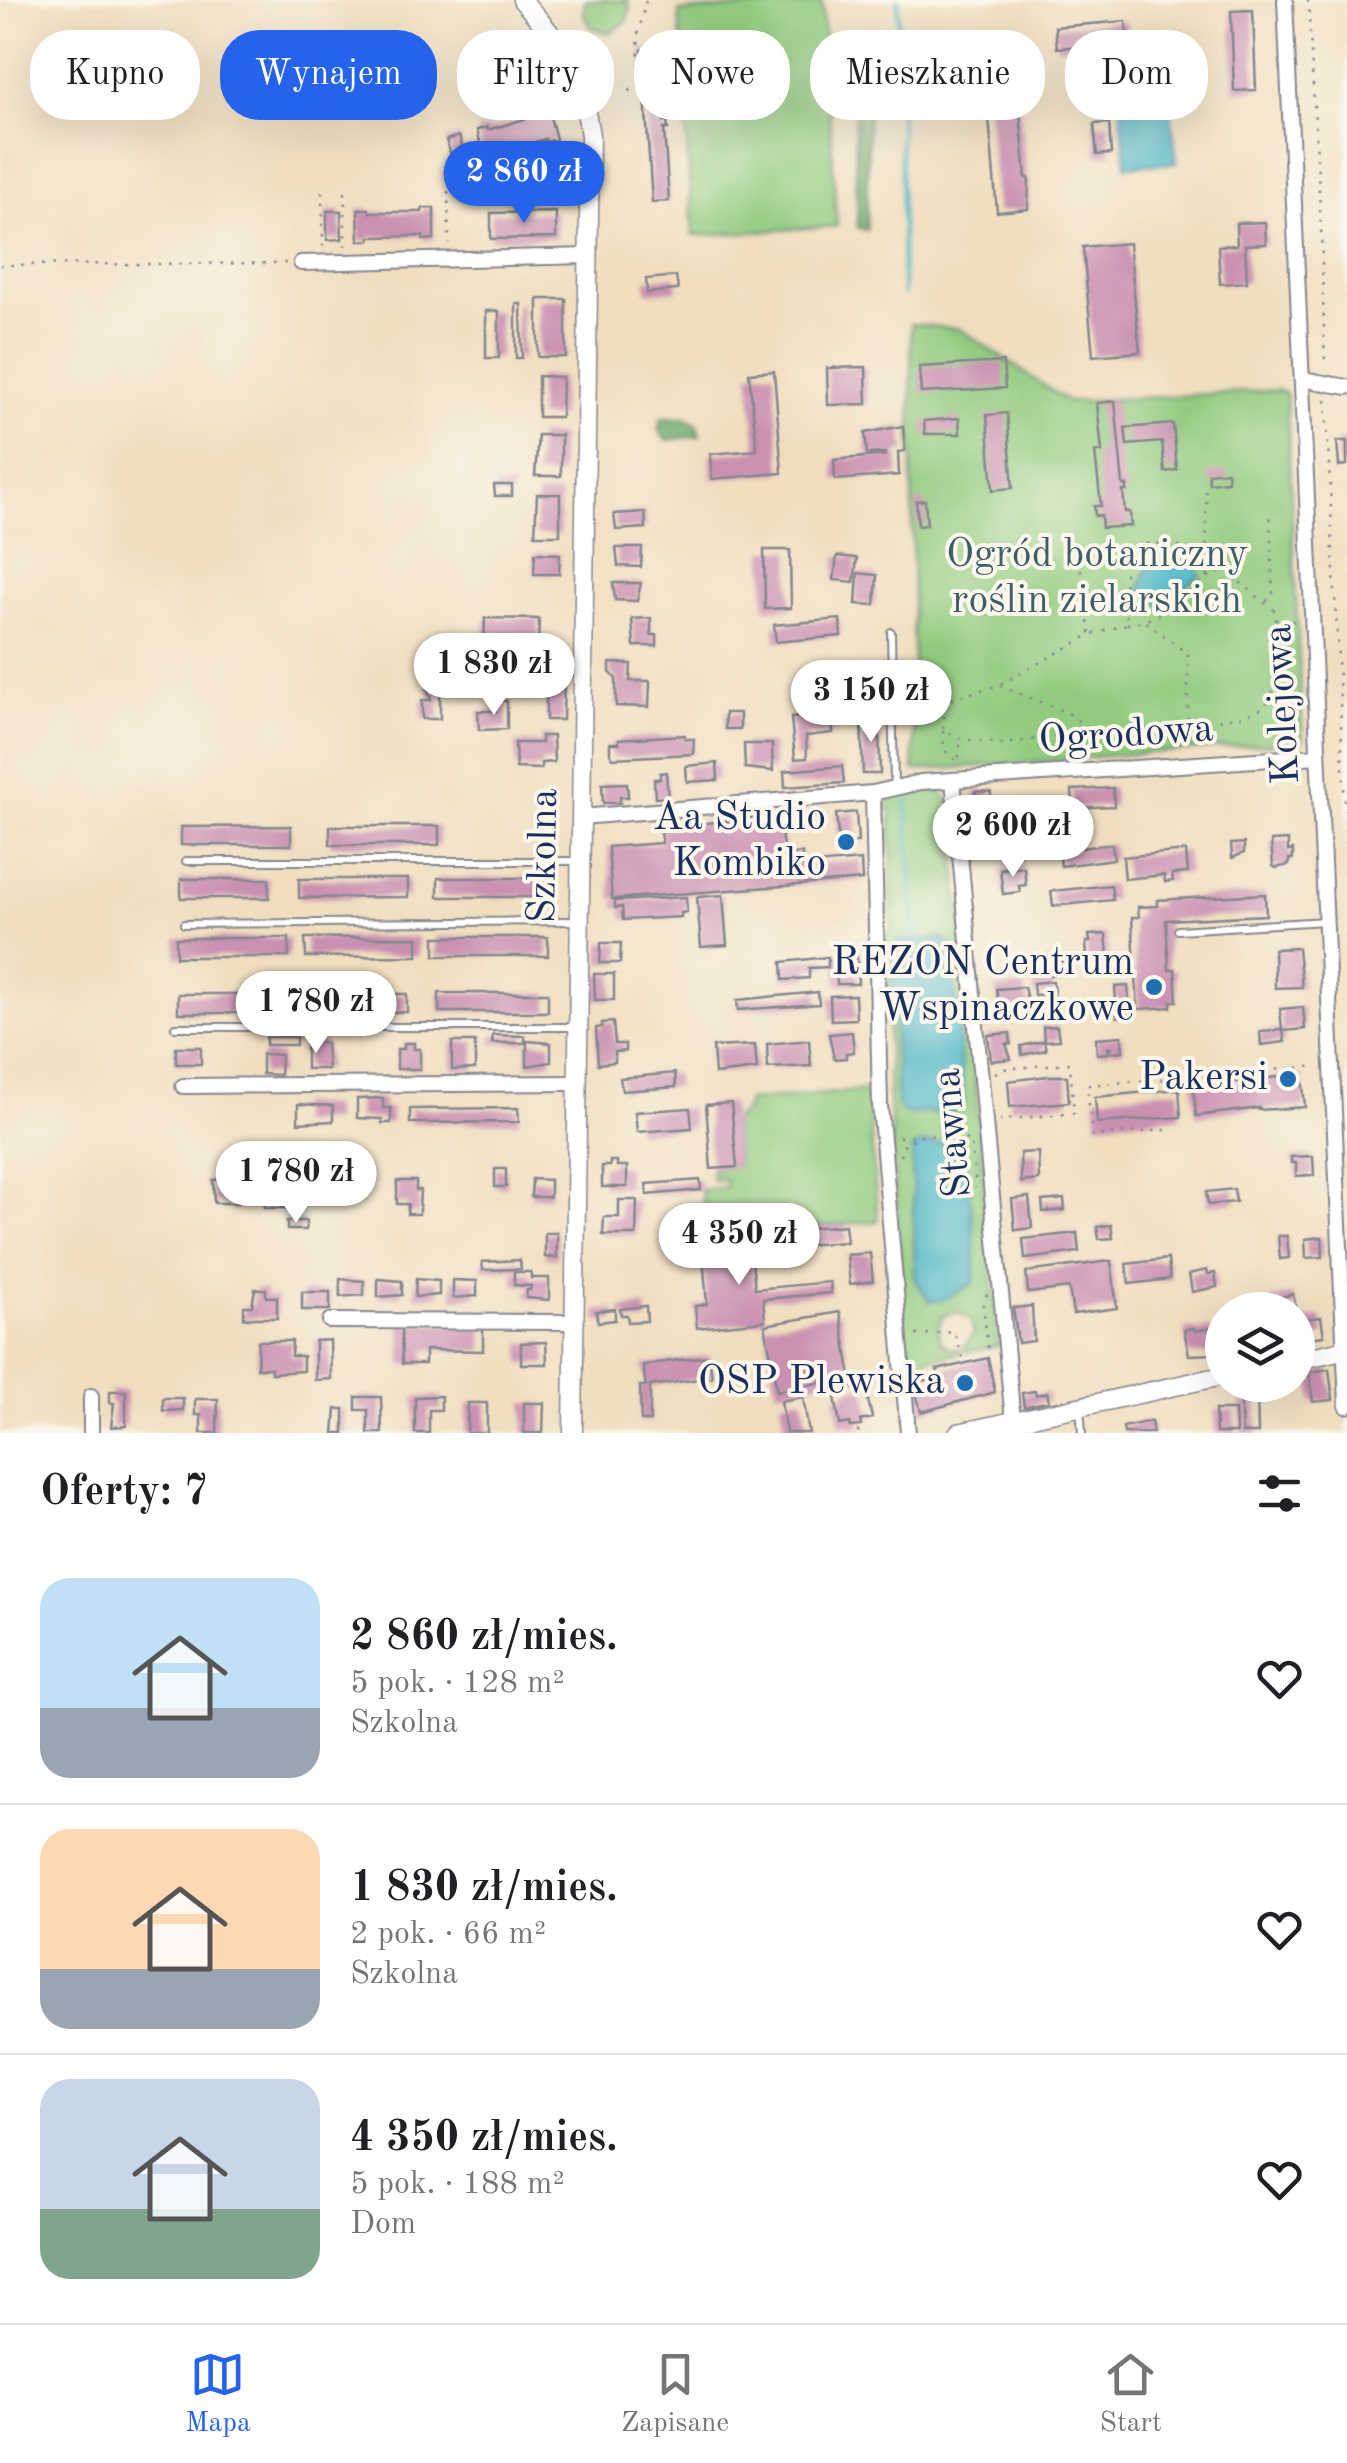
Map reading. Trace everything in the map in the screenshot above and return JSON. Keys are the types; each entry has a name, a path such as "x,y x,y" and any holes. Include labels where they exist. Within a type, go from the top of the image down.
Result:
{"street":[{"name":"Szkolna","path":"522,0 567,56 585,94 590,136 573,1433"},
{"name":"Kolejowa","path":"1285,0 1326,921 1340,1080 1347,1406"},
{"path":"300,263 588,256"},
{"path":"1302,379 1347,387"},
{"name":"Ogrodowa","path":"580,817 873,793 953,780 1318,756"},
{"name":"Stawna","path":"953,780 1013,1420"},
{"name":"Stawna","path":"873,793 876,1034 908,1433"},
{"path":"183,1086 576,1083"},
{"path":"330,1321 574,1322"},
{"path":"1315,1356 1346,1349"},
{"path":"958,1433 1205,1380"},
{"path":"91,1396 91,1433"}],"lane":[{"path":"890,632 894,787"},
{"path":"186,861 579,861"},
{"path":"184,924 579,921"},
{"path":"1178,930 1326,921"},
{"path":"175,1027 578,1027"},
{"path":"1080,1406 1082,1433"}],"path":[{"path":"629,91 640,84 638,35 646,0"},
{"path":"1308,0 1347,853"},
{"path":"448,190 449,258"},
{"path":"322,192 323,262"},
{"path":"345,192 346,262"},
{"path":"0,265 300,263"},
{"path":"1206,490 1206,577"},
{"path":"1266,602 1272,595 1270,512"},
{"path":"943,729 960,739 1005,744 1092,730 1133,733 1243,716 1265,707 1272,692 1278,622 1275,611 1206,554 1168,544 1082,550 1090,635"},
{"path":"1127,624 1128,556 1140,545"},
{"path":"960,739 958,762 944,750 945,707 953,698 998,685 1090,635 1146,622 1181,602 1206,577 1227,570"},
{"path":"1278,622 1304,621"},
{"path":"1146,622 1188,654 1188,725"},
{"path":"998,685 1068,714 1092,730"},
{"path":"882,1138 954,1135 986,1126 1074,1113 1070,1063 988,1074"},
{"path":"1194,1077 1324,1066"},
{"path":"1072,1085 1178,1078"},
{"path":"1087,1086 1092,1136 1166,1130"},
{"path":"954,1135 970,1142"},
{"path":"900,1338 954,1332 963,1357"},
{"path":"858,1426 858,1433"}],"green space":[{"path":"585,0 627,0 630,9 626,23 613,30 592,28 584,15"},
{"path":"822,3 824,30 810,30 810,120 830,120 837,226 693,236 686,120 790,120 790,30 680,30 679,12"},
{"path":"854,120 868,120 867,230 858,228"},
{"name":"Ogród botaniczny roślin zielarskich","path":"911,324 960,329 1068,402 1278,390 1286,394 1303,741 914,771"},
{"path":"662,418 685,418 697,424 700,436 666,440 658,430"},
{"path":"939,790 950,802 999,1346 965,1352 963,1347 974,1334 971,1320 958,1312 944,1315 938,1326 940,1341 952,1349 959,1348 960,1353 906,1363 889,1098 886,936 892,931 891,809 884,809 884,804 901,795"},
{"path":"867,1090 878,1221 708,1236 701,1190 726,1187 725,1179 713,1180 711,1169 737,1166 733,1121 745,1111 747,1101"}],"water":[{"path":"1122,120 1172,120 1177,163 1126,166"},
{"path":"1177,559 1196,566 1201,574 1177,593 1146,609 1142,588 1146,571 1155,560"},
{"path":"941,938 952,949 964,1102 953,1112 905,1114 897,1105 891,950 897,941"},
{"path":"953,1143 968,1186 974,1283 943,1300 929,1301 915,1278 912,1149 921,1144"}],"building":[{"path":"1253,10 1256,90 1234,91 1231,11"},
{"path":"1126,21 1127,30 1065,30 1065,47 1057,48 1055,27"},
{"path":"521,120 551,120 556,139 545,139 485,160 477,130"},
{"path":"647,120 664,120 668,129 664,129 669,201 652,202"},
{"path":"989,120 1021,120 1029,178 1028,209 997,212"},
{"path":"1109,123 1111,154 1097,155 1094,124"},
{"path":"459,136 468,164 455,168 446,140"},
{"path":"423,208 434,208 434,239 370,237 359,241 358,209 422,212"},
{"path":"327,211 341,211 342,239 327,240"},
{"path":"556,212 556,238 491,239 491,213"},
{"path":"1265,222 1266,244 1245,245 1247,282 1220,284 1218,246 1237,245 1236,223"},
{"path":"1129,243 1140,352 1093,356 1083,247"},
{"path":"676,276 678,290 647,293 646,279"},
{"path":"538,299 566,299 566,357 538,357"},
{"path":"516,304 521,304 522,358 516,358"},
{"path":"486,311 499,311 499,358 486,358"},
{"path":"1003,362 1005,388 921,393 919,367"},
{"path":"866,367 867,404 828,405 827,368"},
{"path":"774,371 782,473 712,479 710,454 757,450 749,373"},
{"path":"538,376 562,377 561,417 538,417"},
{"path":"1115,401 1123,485 1127,485 1127,491 1123,491 1125,512 1130,512 1131,526 1102,528 1101,515 1095,516 1094,506 1101,506 1095,452 1102,452 1097,403"},
{"path":"1007,413 1013,488 993,490 987,415"},
{"path":"959,418 960,434 925,434 924,421"},
{"path":"1173,424 1177,470 1165,472 1162,442 1127,445 1125,428"},
{"path":"903,426 905,451 898,452 899,475 835,480 834,460 885,455 867,454 865,433"},
{"path":"538,435 561,435 561,476 535,476"},
{"path":"1337,441 1347,441 1347,465 1339,466"},
{"path":"1227,471 1228,481 1209,483 1208,473"},
{"path":"494,485 512,485 512,496 495,496"},
{"path":"537,494 560,494 560,535 535,535"},
{"path":"925,500 927,525 918,526 916,501"},
{"path":"645,512 646,528 616,530 614,514"},
{"path":"616,548 642,548 641,567 618,566"},
{"path":"764,550 790,550 791,608 765,609"},
{"path":"535,553 560,554 559,574 534,574"},
{"path":"837,556 857,558 854,582 834,580"},
{"path":"858,573 877,575 875,605 856,604"},
{"path":"613,583 641,583 637,601 615,600"},
{"path":"485,618 539,619 538,646 484,645"},
{"path":"651,618 651,635 657,635 657,646 634,646 632,619"},
{"path":"840,619 841,636 776,642 774,625"},
{"path":"610,663 631,664 630,681 650,681 649,707 616,706 616,679 610,672"},
{"path":"512,671 529,671 529,681 512,682"},
{"path":"546,678 564,678 563,720 546,720"},
{"path":"426,685 440,685 440,719 422,719 422,700 431,700"},
{"path":"496,701 507,701 507,729 479,730 478,711 496,711"},
{"path":"725,713 740,713 740,729 725,729"},
{"path":"832,715 833,733 806,736 807,758 795,759 791,718"},
{"path":"879,716 880,774 863,774 861,717"},
{"path":"685,735 685,739 694,739 693,754 613,758 610,753 610,743 619,743 619,739"},
{"path":"541,736 553,736 554,762 541,763 541,769 516,768 515,743 541,743"},
{"path":"744,744 772,744 773,771 745,768"},
{"path":"717,763 718,780 687,782 686,766"},
{"path":"842,766 844,783 785,787 784,771"},
{"path":"666,772 668,797 655,798 654,779 660,779 660,773"},
{"path":"627,783 628,797 620,797 620,803 603,803 602,784"},
{"path":"1113,788 1114,806 1073,808 1072,790"},
{"path":"975,791 991,792 990,824 973,823"},
{"path":"856,812 858,842 839,844 836,814"},
{"path":"1013,815 1021,815 1020,855 1012,855"},
{"path":"1074,815 1076,840 1062,841 1061,816"},
{"path":"761,817 763,832 781,831 784,855 802,853 802,865 861,860 862,880 612,899 608,847 662,843 661,828"},
{"path":"291,826 291,845 181,845 181,827"},
{"path":"330,826 439,826 439,845 330,845"},
{"path":"1288,840 1293,859 1289,859 1289,865 1276,868 1271,841"},
{"path":"1244,843 1244,853 1232,858 1231,844"},
{"path":"1112,844 1114,859 1061,866 1059,851"},
{"path":"1186,851 1188,873 1172,874 1173,881 1165,882 1164,875 1125,879 1123,857"},
{"path":"1024,867 1026,885 1019,886 1020,892 1003,894 1000,869"},
{"path":"438,878 547,878 548,897 438,897"},
{"path":"181,879 269,879 269,898 181,898"},
{"path":"299,879 408,879 408,897 299,898"},
{"path":"1111,885 1113,900 1053,906 1051,891"},
{"path":"1265,894 1266,915 1166,920 1169,970 1175,969 1177,1001 1171,1001 1171,1007 1138,1009 1132,917 1139,917 1138,907 1158,906 1158,900"},
{"path":"723,895 727,945 701,947 697,897"},
{"path":"686,897 687,912 681,913 681,917 623,920 622,907 615,908 615,901"},
{"path":"1106,934 1110,976 1088,977 1086,942 1090,942 1089,935"},
{"path":"418,937 418,956 306,957 305,938"},
{"path":"435,937 548,937 548,956 435,956"},
{"path":"176,938 289,938 289,957 176,957"},
{"path":"601,943 621,943 620,963 600,963"},
{"path":"1298,948 1302,987 1275,988 1274,949"},
{"path":"857,955 858,984 837,984 835,956"},
{"path":"828,957 828,967 809,968 809,978 783,980 782,962"},
{"path":"1061,959 1063,974 1049,975 1047,961"},
{"path":"594,974 614,974 614,1000 595,1000"},
{"path":"1053,981 1054,994 1034,995 1033,983"},
{"path":"1128,986 1130,1016 1117,1017 1115,987"},
{"path":"1024,987 1029,1007 1000,1009 996,989"},
{"path":"818,992 819,1004 738,1010 737,1000"},
{"path":"439,993 548,993 548,1012 439,1012"},
{"path":"178,994 266,994 266,1013 178,1013"},
{"path":"298,994 407,994 407,1012 298,1013"},
{"path":"855,995 856,1019 831,1020 830,996"},
{"path":"1303,1007 1305,1029 1283,1031 1285,1042 1261,1045 1260,1032 1282,1030 1280,1009"},
{"path":"613,1022 615,1044 625,1044 625,1051 615,1052 615,1062 598,1064 596,1028"},
{"path":"1057,1026 1059,1040 1044,1041 1043,1027"},
{"path":"852,1032 854,1052 846,1053 846,1058 834,1059 829,1034"},
{"path":"1010,1033 1011,1044 1006,1044 1011,1059 991,1061 988,1035"},
{"path":"493,1035 525,1036 525,1043 492,1043"},
{"path":"1122,1036 1123,1051 1112,1052 1112,1047 1108,1047 1109,1053 1097,1054 1096,1038"},
{"path":"266,1037 296,1037 296,1045 266,1045"},
{"path":"809,1040 811,1066 768,1068 767,1044"},
{"path":"527,1041 551,1043 551,1062 527,1066"},
{"path":"1044,1041 1046,1050 1022,1055 1021,1046"},
{"path":"306,1042 326,1043 328,1069 306,1069"},
{"path":"452,1042 475,1042 475,1069 452,1070"},
{"path":"404,1043 414,1043 414,1049 420,1049 420,1069 397,1069 397,1049 404,1049"},
{"path":"755,1045 757,1069 715,1074 713,1047"},
{"path":"176,1047 201,1047 201,1064 176,1064"},
{"path":"262,1054 281,1055 280,1075 262,1074"},
{"path":"675,1073 676,1087 622,1091 620,1078"},
{"path":"1302,1075 1305,1107 1196,1116 1193,1084"},
{"path":"1067,1076 1069,1102 1010,1107 1008,1081"},
{"path":"1179,1089 1181,1117 1097,1123 1095,1097"},
{"path":"383,1098 383,1108 391,1108 391,1123 357,1118 357,1099"},
{"path":"731,1103 737,1167 711,1169 706,1105"},
{"path":"298,1104 333,1106 333,1121 298,1123"},
{"path":"518,1108 519,1122 410,1123 410,1109"},
{"path":"690,1108 692,1128 637,1132 635,1112"},
{"path":"1038,1152 1039,1180 1021,1182 1020,1153"},
{"path":"1313,1156 1314,1175 1296,1176 1296,1163 1291,1163 1291,1157"},
{"path":"610,1161 627,1166 627,1187 602,1187 602,1166 610,1166"},
{"path":"495,1169 506,1169 506,1187 495,1187"},
{"path":"265,1175 284,1175 285,1208 265,1208"},
{"path":"532,1179 550,1180 550,1197 531,1197"},
{"path":"213,1180 239,1182 239,1203 214,1203"},
{"path":"700,1180 701,1190 647,1195 646,1184"},
{"path":"397,1181 416,1181 416,1190 420,1190 419,1214 407,1214 408,1204 397,1204"},
{"path":"1234,1189 1236,1202 1208,1205 1206,1192"},
{"path":"1029,1197 1032,1228 1015,1230 1012,1199"},
{"path":"1064,1199 1065,1210 1043,1212 1042,1201"},
{"path":"619,1200 637,1200 636,1235 603,1235 604,1217 619,1217"},
{"path":"287,1221 306,1221 306,1230 287,1230"},
{"path":"845,1225 847,1242 775,1247 774,1231"},
{"path":"1111,1225 1113,1238 1099,1239 1097,1227"},
{"path":"545,1233 557,1233 557,1258 545,1257"},
{"path":"1077,1233 1079,1252 1025,1259 1023,1239"},
{"path":"1278,1236 1287,1236 1289,1258 1280,1259"},
{"path":"1322,1237 1323,1257 1306,1258 1305,1239"},
{"path":"750,1242 755,1289 830,1282 831,1293 763,1299 765,1321 697,1328 695,1306 707,1304 702,1245"},
{"path":"870,1253 873,1281 850,1284 847,1255"},
{"path":"1168,1259 1170,1279 1129,1284 1126,1264"},
{"path":"520,1260 521,1269 483,1270 482,1262"},
{"path":"1111,1261 1117,1308 1073,1314 1069,1288 1028,1293 1026,1272"},
{"path":"1207,1270 1208,1274 1215,1273 1217,1287 1192,1292 1189,1274"},
{"path":"514,1272 531,1272 531,1278 549,1278 549,1300 526,1298 531,1286 514,1285"},
{"path":"340,1279 364,1281 364,1295 340,1297"},
{"path":"378,1279 402,1281 402,1295 378,1297"},
{"path":"416,1279 439,1281 439,1295 415,1297"},
{"path":"453,1280 477,1281 477,1296 453,1298"},
{"path":"255,1289 266,1289 266,1297 277,1297 277,1318 244,1318 244,1306 252,1306"},
{"path":"302,1292 330,1292 330,1310 302,1310"},
{"path":"646,1306 647,1321 628,1322 627,1315 621,1315 620,1309"},
{"path":"1032,1306 1034,1341 1018,1343 1013,1308"},
{"path":"615,1309 615,1320 598,1322 596,1311"},
{"path":"840,1312 851,1377 777,1391 765,1325"},
{"path":"1321,1317 1324,1336 1315,1337 1315,1318"},
{"path":"401,1323 483,1326 483,1351 425,1350 425,1364 402,1364"},
{"path":"1205,1329 1205,1354 1189,1355 1184,1330"},
{"path":"330,1340 331,1379 315,1380 315,1341"},
{"path":"258,1341 292,1341 291,1356 303,1356 303,1371 271,1373 271,1368 257,1368"},
{"path":"546,1342 547,1364 521,1364 521,1343"},
{"path":"709,1356 712,1377 650,1386 650,1421 641,1421 640,1386 646,1386 643,1365"},
{"name":"OSP Plewiska","path":"988,1358 995,1392 921,1412 913,1382 940,1382 937,1370"},
{"path":"1329,1369 1333,1400 1315,1402 1315,1371"},
{"path":"865,1386 872,1418 860,1421 861,1426 840,1425 835,1397"},
{"path":"110,1391 126,1391 126,1426 111,1427 114,1403 110,1403"},
{"path":"1035,1391 1036,1395 1047,1392 1049,1401 1024,1407 1022,1393"},
{"path":"441,1396 441,1410 429,1410 429,1433 415,1433 415,1397"},
{"path":"356,1397 381,1397 382,1433 368,1433 368,1410 356,1410"},
{"path":"803,1397 809,1433 786,1433 781,1401"},
{"path":"163,1398 183,1398 183,1410 163,1411"},
{"path":"195,1399 218,1399 217,1433 201,1433 201,1415 195,1415"},
{"path":"1241,1402 1257,1402 1258,1433 1242,1433"},
{"path":"468,1403 487,1403 487,1433 467,1433"},
{"path":"524,1403 544,1403 543,1433 524,1433"},
{"path":"336,1409 344,1409 344,1433 334,1433"},
{"path":"1215,1410 1235,1410 1236,1433 1216,1433"},
{"path":"1151,1421 1153,1433 1124,1433 1123,1427"}],"waterway":[{"path":"898,0 903,294"},
{"path":"907,801 915,939"}],"place":[{"name":"Aa Studio Kombiko","path":"846,842"},
{"name":"REZON Centrum Wspinaczkowe","path":"1154,987"},
{"name":"Pakersi","path":"1288,1079"},
{"name":"OSP Plewiska","path":"965,1383"}]}
